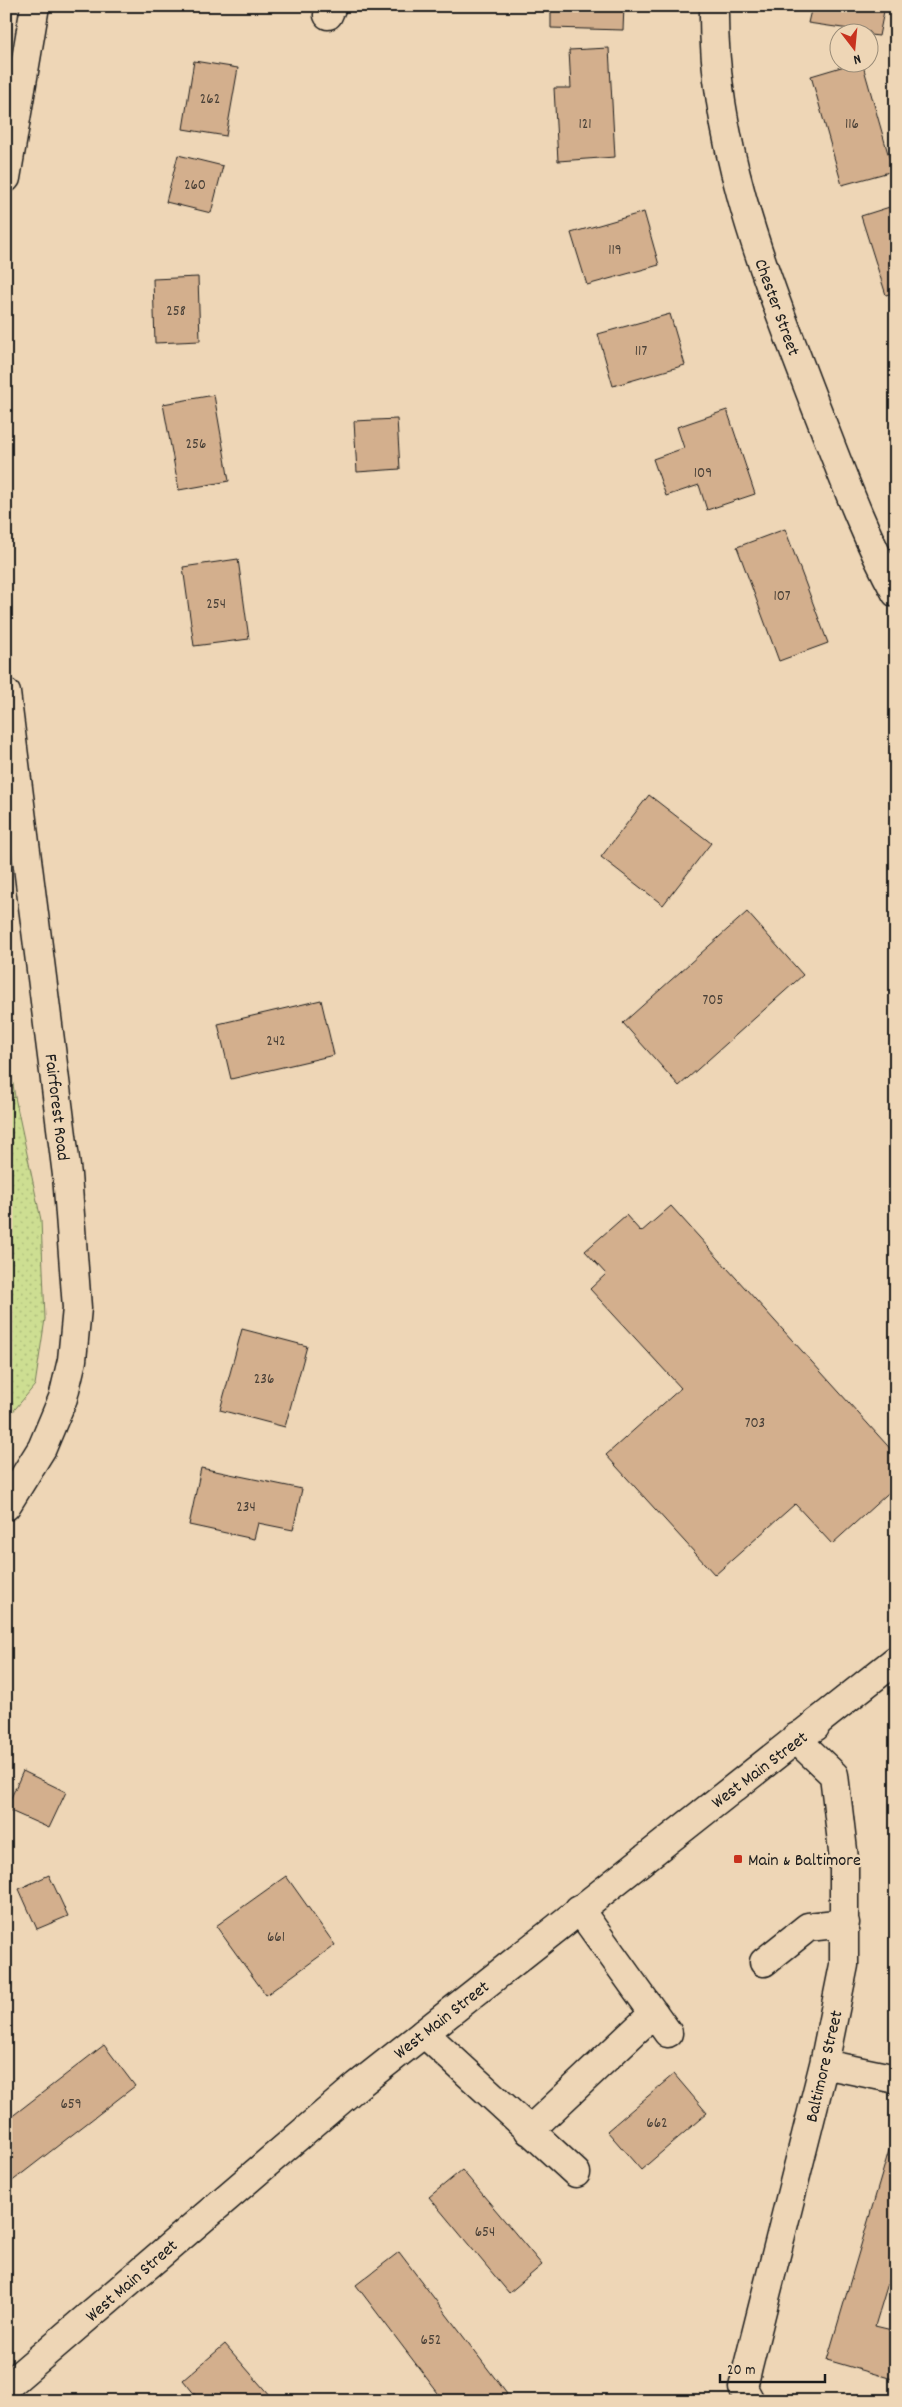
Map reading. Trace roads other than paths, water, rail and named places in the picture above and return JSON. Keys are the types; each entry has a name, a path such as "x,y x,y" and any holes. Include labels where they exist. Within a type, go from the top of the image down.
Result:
{"street":[{"path":"6,178 35,6"},
{"name":"Chester Street","path":"714,6 714,44 721,106 741,197 769,285 840,469 896,593"},
{"name":"Fairforest Road","path":"6,693 66,1175 77,1308 72,1360 63,1398 42,1448 6,1506"},
{"path":"795,1738 896,1645"},
{"path":"795,1738 896,1660"},
{"name":"West Main Street","path":"6,2387 357,2086 424,2032 795,1738 896,1678"},
{"name":"Baltimore Street","path":"745,2397 824,2064 844,1965 844,1859 834,1776 795,1738"},
{"path":"529,2131 661,2023 579,1909"},
{"path":"764,1962 808,1927 845,1923"},
{"path":"424,2032 576,2173"},
{"path":"824,2064 896,2079"}],"place":[{"name":"Main & Baltimore","path":"738,1859"}]}
